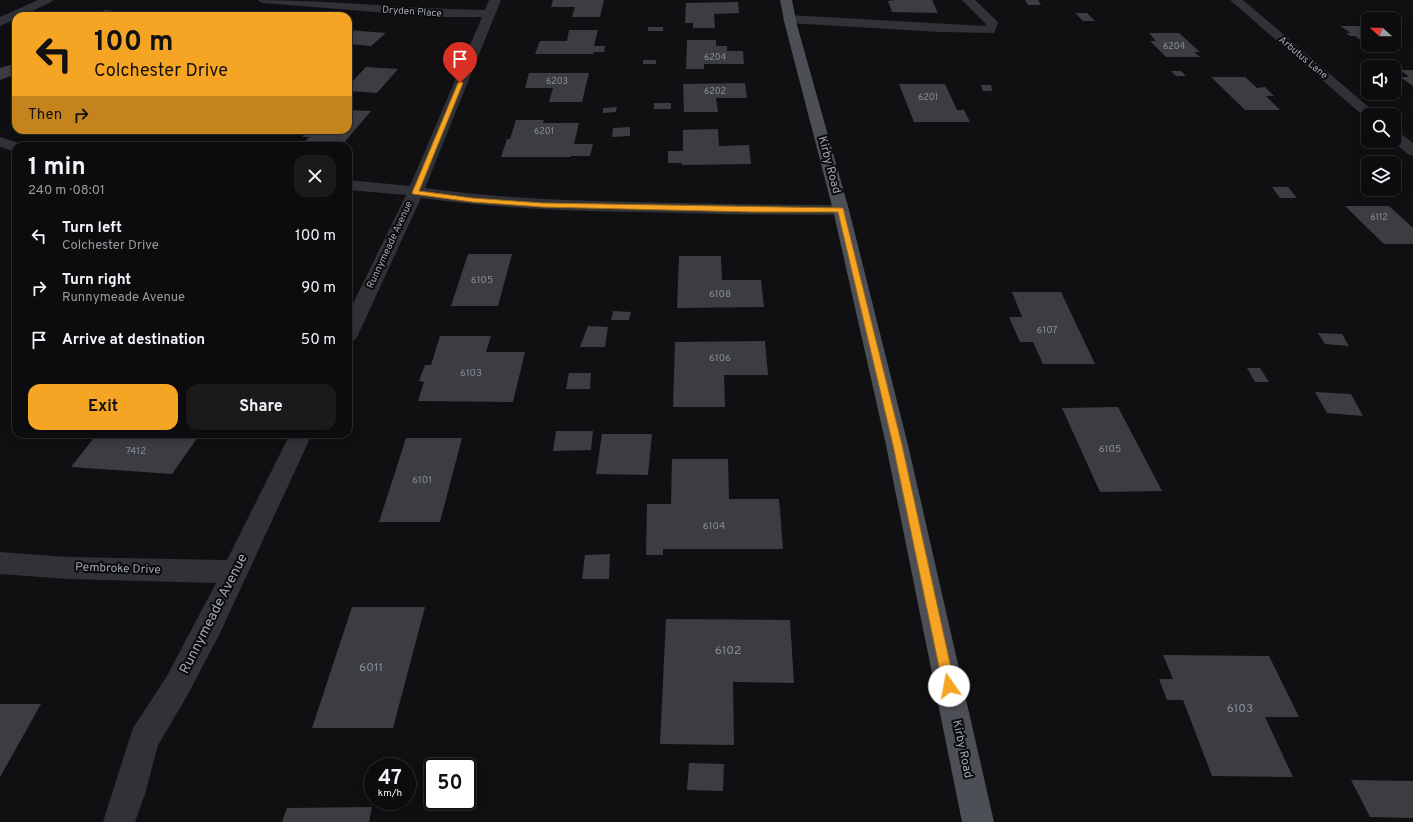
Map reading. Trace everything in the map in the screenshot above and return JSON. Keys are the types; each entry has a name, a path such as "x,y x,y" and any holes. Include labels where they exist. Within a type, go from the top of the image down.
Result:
{"main road":[{"name":"Kirby Road","path":"788,9 841,210 897,445 978,822"}],"street":[{"path":"21,12 47,0"},
{"name":"Dryden Place","path":"264,0 436,14 492,7"},
{"path":"788,9 834,20 924,28 990,30 992,23 968,0"},
{"name":"Arbutus Lane","path":"1236,0 1363,108"},
{"name":"Runnymeade Avenue","path":"352,327 415,193 492,7"},
{"path":"0,22 12,16"},
{"path":"1401,141 1413,151"},
{"path":"0,142 12,145"},
{"path":"352,185 388,188 472,200 542,205 746,210 841,210"},
{"name":"Runnymeade Avenue","path":"124,808 144,739 177,686 236,572 299,438"},
{"name":"Pembroke Drive","path":"0,563 68,568 236,572"}],"building":[{"path":"553,0 604,0 600,17 572,17 575,7 551,7"},
{"path":"932,0 938,13 892,12 888,1"},
{"path":"1025,0 1038,0 1041,5 1028,5"},
{"path":"738,2 739,13 714,14 715,28 693,28 693,23 685,23 686,3"},
{"path":"105,10 125,12 100,12"},
{"path":"1075,13 1087,13 1095,21 1083,21"},
{"path":"1340,26 1361,26 1361,40 1355,36 1350,36 1346,33 1351,33"},
{"path":"648,27 663,27 663,31 648,31"},
{"path":"352,30 386,33 371,46 352,44"},
{"path":"569,30 598,30 594,46 605,46 604,52 594,52 593,54 535,54 540,41 567,41"},
{"path":"1149,33 1179,33 1200,52 1194,52 1200,57 1166,57 1150,41 1156,41"},
{"path":"687,40 716,40 716,46 727,46 727,51 743,51 744,64 704,64 704,69 686,69"},
{"path":"643,60 656,60 656,64 643,64"},
{"path":"12,64 12,76 0,80 0,68"},
{"path":"366,67 398,69 377,93 352,91 352,82"},
{"path":"1401,70 1413,70 1413,86 1401,78 1409,77"},
{"path":"1171,71 1181,71 1186,76 1176,76"},
{"path":"529,73 589,73 582,102 549,102 553,88 525,88"},
{"path":"1211,77 1245,77 1257,88 1265,87 1274,96 1266,96 1280,110 1245,110"},
{"path":"745,83 747,98 716,98 718,112 684,112 683,84"},
{"path":"899,84 945,84 957,110 964,110 970,122 914,122"},
{"path":"981,85 991,85 992,91 983,91"},
{"path":"654,103 671,103 671,109 654,109"},
{"path":"617,107 616,112 603,113 603,108"},
{"path":"352,110 371,111 352,133"},
{"path":"516,120 544,120 543,123 579,123 574,144 593,144 590,156 501,157 507,139 510,139"},
{"path":"630,127 630,136 612,137 613,128"},
{"path":"718,129 719,146 749,145 751,164 682,165 682,163 668,163 668,151 683,151 683,130"},
{"path":"305,134 351,134 345,142 305,142 309,137 302,137"},
{"path":"1272,187 1288,187 1297,198 1280,198"},
{"path":"1345,206 1389,206 1413,228 1413,244 1384,244"},
{"path":"468,254 512,254 498,306 451,306"},
{"path":"679,256 721,256 722,280 761,280 764,307 677,308"},
{"path":"1012,292 1061,292 1095,364 1043,364 1033,342 1020,342 1009,317 1022,317"},
{"path":"613,311 631,312 629,320 611,320"},
{"path":"588,326 608,327 605,347 580,347"},
{"path":"1318,333 1342,334 1349,346 1325,344"},
{"path":"440,336 491,336 486,352 525,352 513,402 418,401 424,382 419,381 425,365 431,365"},
{"path":"765,341 768,375 724,375 725,407 673,407 675,342"},
{"path":"1247,368 1260,368 1269,382 1255,382"},
{"path":"569,373 591,373 590,389 566,389"},
{"path":"1315,392 1351,394 1363,416 1327,413"},
{"path":"1118,407 1162,491 1100,492 1062,408"},
{"path":"556,431 593,431 591,450 553,451"},
{"path":"602,434 652,434 648,475 596,474"},
{"path":"94,438 197,438 172,474 71,467"},
{"path":"406,438 462,438 440,522 379,522"},
{"path":"672,459 728,459 729,499 779,499 783,549 663,549 663,555 646,555 647,504 671,504"},
{"path":"610,554 609,579 582,579 585,555"},
{"path":"352,607 425,607 393,728 312,728"},
{"path":"666,619 790,620 794,683 733,682 734,745 660,744"},
{"path":"1163,655 1269,656 1299,717 1265,717 1293,777 1212,776 1183,700 1167,700 1159,679 1173,679"},
{"path":"0,704 41,704 0,777"},
{"path":"689,763 724,764 723,791 687,790"},
{"path":"1351,780 1413,781 1413,818 1370,817"},
{"path":"364,807 364,810 371,810 369,822 282,822 287,808"}],"route":[{"path":"460,83 415,193 472,200 542,205 753,210 841,210 897,445 949,686"}]}
